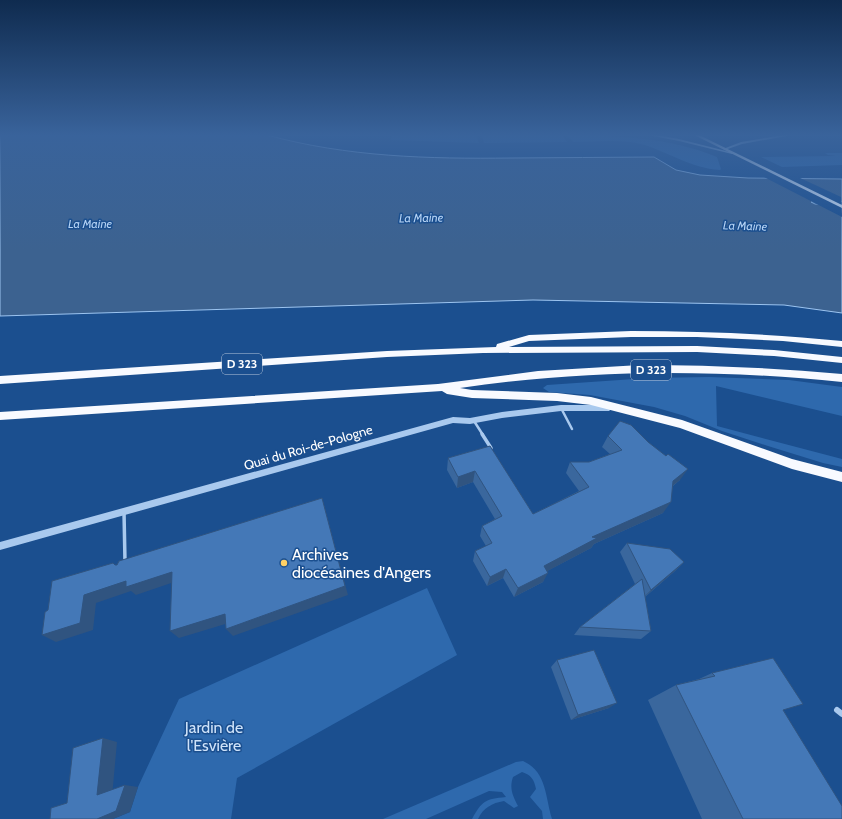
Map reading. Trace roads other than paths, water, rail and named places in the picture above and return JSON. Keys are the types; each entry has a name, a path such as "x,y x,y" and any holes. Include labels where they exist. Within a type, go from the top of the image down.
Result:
{"highway":[{"path":"483,350 529,338 631,334 697,334 783,338 842,344"},
{"name":"D 323","path":"0,380 387,354 483,350 697,349 774,352 842,360"},
{"name":"D 323","path":"0,416 438,388 490,379 560,373 692,368 781,372 842,378"},
{"path":"438,388 472,394 557,397 592,401 682,424 792,464 842,477"}],"main road":[{"path":"772,173 842,208"}],"street":[{"name":"Quai du Roi-de-Pologne","path":"0,546 453,420 473,421 502,415 560,408 598,407 629,410"}],"lane":[{"path":"560,408 572,429"},
{"path":"473,421 492,450"},
{"path":"124,512 126,566"}],"water":[{"name":"La Maine","path":"0,173 691,173 748,178 842,179 842,202 811,202 815,204 842,204 842,313 784,305 533,300 0,316"}],"place":[{"name":"Archives diocésaines d'Angers","path":"284,563"}],"park label":[{"name":"Jardin de l'Esvière","path":"214,736"}]}
